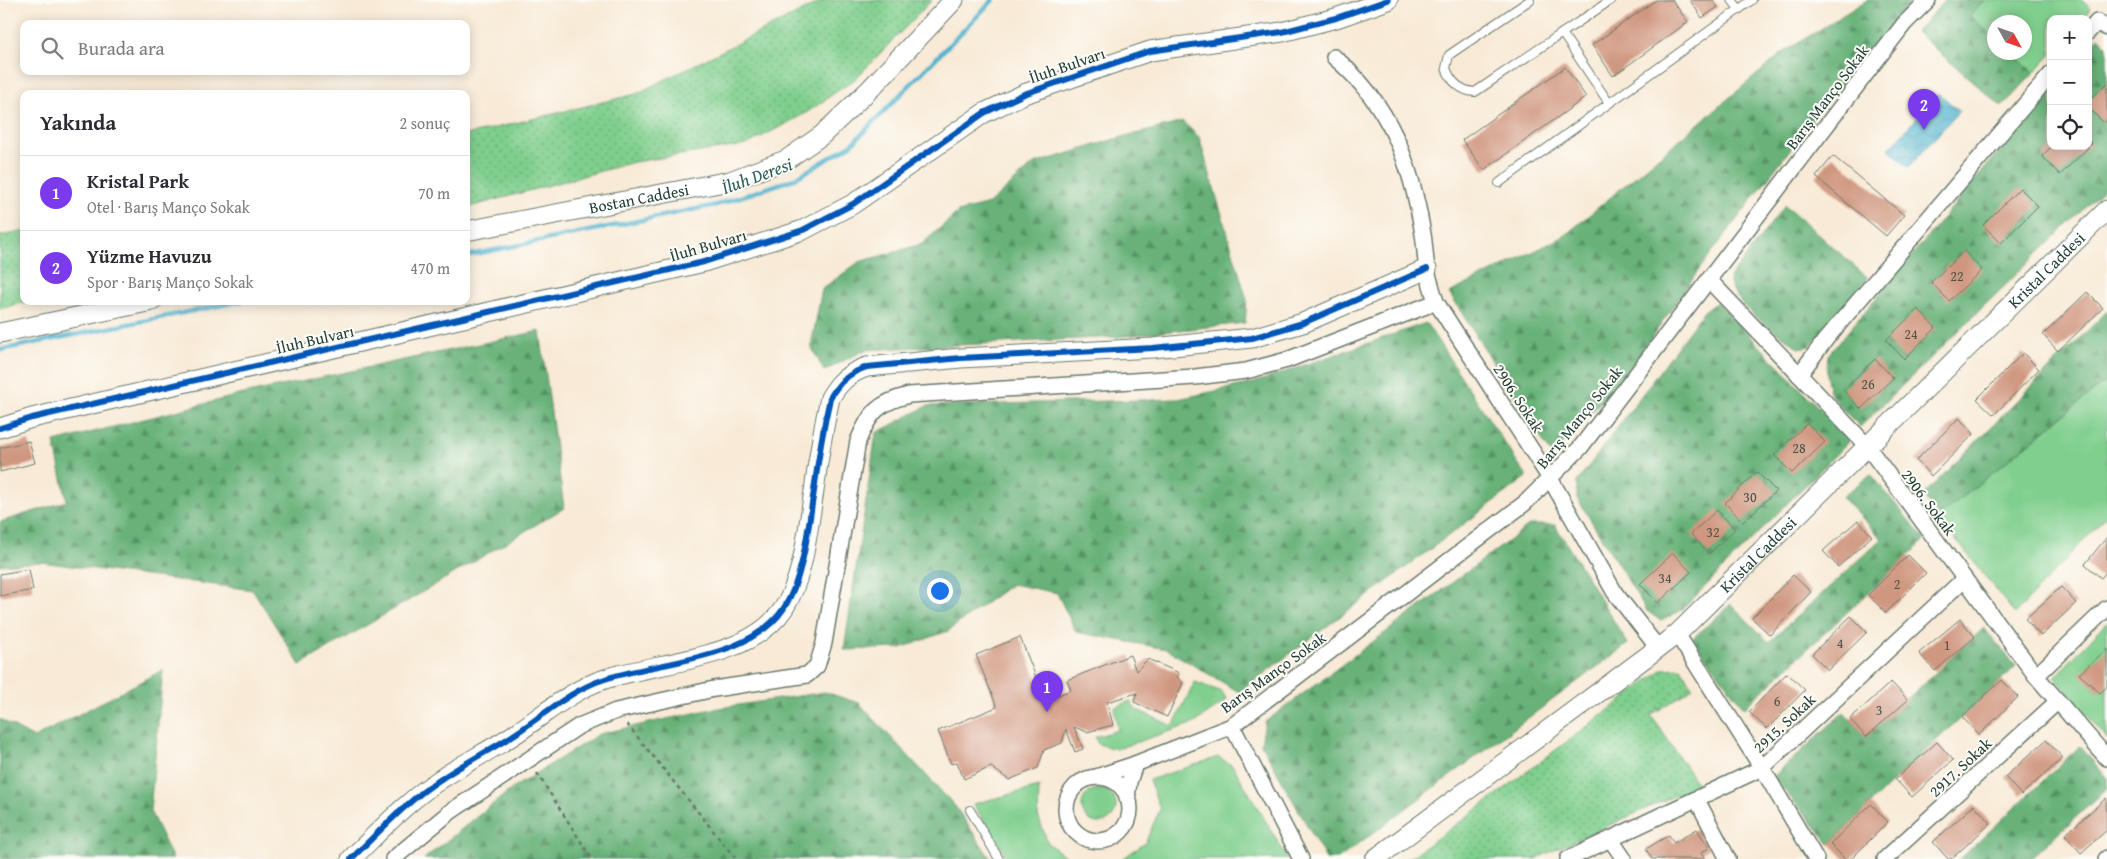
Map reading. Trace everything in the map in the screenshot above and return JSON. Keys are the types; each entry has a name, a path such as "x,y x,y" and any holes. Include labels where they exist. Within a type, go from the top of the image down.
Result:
{"street":[{"name":"Bostan Caddesi","path":"470,231 730,181 786,160 822,135 863,96 954,0"},
{"name":"İluh Bulvarı","path":"0,428 32,418 704,262 803,230 836,213 898,174 984,113 1024,94 1150,52 1282,32 1336,18 1388,0"},
{"name":"Barış Manço Sokak","path":"1093,777 1135,764 1232,726 1517,509 1551,480 1580,448 1904,24 1928,0"},
{"path":"2092,28 2097,22 2107,28"},
{"name":"2906. Sokak","path":"1334,57 1354,74 1373,99 1389,122 1402,148 1416,195 1424,236 1427,269 1436,302 1551,480 1616,593 1658,648"},
{"path":"1799,375 1826,339 2047,79"},
{"name":"Kristal Caddesi","path":"1375,859 1676,634 2107,210"},
{"path":"351,859 392,820 440,779 486,754 578,691 605,679 715,652 744,641 765,628 776,618 790,596 801,560 830,398 837,385 852,373 867,367 942,360 1153,348 1252,338 1303,323 1427,269"},
{"name":"2906. Sokak","path":"1709,280 1867,446 2036,676 2107,758"},
{"path":"392,859 450,812 579,726 616,711 714,690 807,674 817,666 824,643 850,477 858,441 874,412 892,399 928,393 1195,377 1246,371 1287,360 1436,302"},
{"path":"0,333 133,305"},
{"name":"2915. Sokak","path":"1568,859 1762,768 1964,579"},
{"path":"2036,676 2107,608"},
{"path":"1676,634 1762,768 1816,859"},
{"name":"2917. Sokak","path":"1885,859 2058,701"},
{"path":"1232,726 1301,859"},
{"path":"1128,798 1114,782 1104,778 1093,777 1074,787 1066,808 1067,818 1072,828 1080,836 1099,841 1118,834 1128,817 1129,782 1135,764"},
{"path":"1697,800 1728,859"},
{"path":"1611,840 1624,859"}],"lane":[{"path":"1530,0 1448,55 1446,68 1457,85 1465,90 1475,92 1611,0"},
{"path":"1732,0 1739,10"},
{"path":"1499,183 1752,0"},
{"path":"1562,33 1610,103"},
{"path":"970,810 1000,859"}],"path":[{"path":"616,711 736,859"},
{"path":"528,759 592,859"}],"green space":[{"path":"824,0 932,0 855,79 806,113 746,145 634,162 470,207 470,134 636,94"},
{"path":"1867,0 1913,0 1820,110 1703,264 1624,377 1552,455 1449,293 1563,237 1784,52"},
{"path":"1945,0 1984,0 1970,16 1987,32 1987,60 2019,60 2034,73 2002,107 1916,32"},
{"path":"1984,0 2081,0 2091,8 2085,15 2047,15 2047,58 2034,73 2019,60 2032,60 2032,15 1987,15 1987,32 1970,16"},
{"path":"2098,37 2107,46 2107,186 1860,427 1832,396 1827,379 1828,355 2047,95 2047,150 2092,150 2092,43"},
{"path":"1183,122 1199,137 1247,300 1245,323 1116,337 865,350 824,371 811,346 822,289 859,262 922,244 958,212 989,204 1034,164 1115,139"},
{"path":"1785,205 1868,278 1810,346 1799,348 1748,310 1733,290 1729,279"},
{"path":"20,232 20,303 0,309 0,236"},
{"path":"1717,302 1850,440 1683,609 1661,621 1647,611 1577,498 1577,482 1704,311"},
{"path":"2107,311 2107,380 1938,517 1923,495"},
{"path":"1426,323 1527,477 1239,692 1166,649 1076,632 1057,593 1012,584 948,631 901,648 844,650 876,433 927,406 1178,399 1253,383"},
{"path":"540,331 564,508 300,665 253,590 41,562 0,565 0,522 67,501 54,442 243,394"},
{"path":"2107,380 2107,515 2015,614 1938,517"},
{"path":"1871,474 1925,540 1744,708 1692,639 1731,604 1769,642 1882,539 1842,497"},
{"path":"1530,525 1555,525 1628,644 1338,859 1326,859 1261,744 1265,722"},
{"path":"2107,622 2107,739 2055,677"},
{"path":"1984,628 2016,666 1895,779 1830,844 1773,777 1844,712 1866,737"},
{"path":"1681,668 1693,688 1651,715 1698,785 1535,859 1408,859 1475,811 1663,669"},
{"path":"163,670 150,811 173,859 0,859 0,719 34,738"},
{"path":"1195,682 1222,692 1227,700 1195,723 1116,749 1098,744 1095,737 1118,730 1114,708 1130,701 1137,710 1173,726"},
{"path":"825,692 859,703 955,806 991,859 424,859 513,788 599,734 712,709"},
{"path":"2080,746 2107,778 2107,789 2030,859 1960,859"},
{"path":"1218,757 1233,766 1288,859 1122,859 1145,843 1160,809 1149,780"},
{"path":"1039,787 1038,816 1048,843 1069,859 1008,859 973,804"},
{"path":"1099,789 1106,790 1111,794 1115,799 1115,813 1111,818 1106,822 1099,823 1092,822 1087,818 1083,813 1082,806 1083,799 1087,794 1092,790"}],"water":[{"path":"1939,93 1959,111 1909,167 1889,149"}],"building":[{"path":"1656,0 1672,0 1688,22 1613,76 1592,45"},
{"path":"1690,0 1713,0 1718,7 1702,18"},
{"path":"1565,67 1586,97 1484,170 1462,140"},
{"path":"2107,83 2107,119 2104,123 2092,111 2092,97"},
{"path":"2048,150 2086,150 2060,175 2042,156"},
{"path":"1833,156 1904,215 1886,236 1816,177"},
{"path":"2020,188 2038,206 2001,243 1983,225"},
{"path":"1964,251 1982,270 1949,301 1931,282"},
{"path":"2087,292 2103,308 2058,351 2043,335"},
{"path":"1918,309 1936,328 1904,359 1886,340"},
{"path":"2023,353 2039,369 1994,415 1977,399"},
{"path":"1875,359 1893,378 1861,409 1843,390"},
{"path":"1959,418 1974,434 1931,476 1916,460"},
{"path":"1807,423 1825,442 1792,473 1774,455"},
{"path":"29,441 35,463 0,472 0,448"},
{"path":"1757,472 1776,491 1743,522 1725,503"},
{"path":"1717,510 1735,529 1709,554 1691,534"},
{"path":"1858,520 1872,536 1838,567 1823,551"},
{"path":"2107,537 2107,571 2101,578 2085,564"},
{"path":"1673,553 1691,572 1658,603 1640,584"},
{"path":"1908,555 1926,573 1886,613 1868,595"},
{"path":"29,569 33,590 0,596 0,574"},
{"path":"1793,575 1811,592 1770,635 1752,618"},
{"path":"2061,587 2076,603 2041,636 2025,619"},
{"path":"1851,616 1867,632 1828,670 1812,654"},
{"path":"1960,619 1975,637 1935,671 1919,653"},
{"path":"1020,637 1045,700 1071,690 1067,680 1130,655 1136,671 1148,659 1179,673 1177,677 1183,683 1167,717 1134,702 1137,693 1107,702 1113,725 1087,732 1074,727 1083,749 1075,752 1066,729 1062,743 1044,750 1038,768 1009,780 991,767 964,779 957,762 951,764 938,731 997,707 976,655"},
{"path":"2107,649 2107,687 2100,693 2079,674"},
{"path":"1787,673 1805,690 1767,729 1749,712"},
{"path":"2002,680 2018,697 1979,735 1962,717"},
{"path":"1891,682 1908,700 1866,737 1850,719"},
{"path":"2046,740 2063,758 2021,795 2005,777"},
{"path":"1937,742 1953,760 1912,797 1895,779"},
{"path":"2106,798 2107,830 2081,853 2065,835"},
{"path":"1871,804 1888,822 1851,859 1845,859 1830,844"},
{"path":"1974,805 1991,823 1951,859 1948,859 1933,842"},
{"path":"1697,829 1709,848 1701,853 1705,859 1652,859 1646,849 1669,835 1674,843"}],"waterway":[{"name":"İluh Deresi","path":"470,255 716,205 794,179 851,145 993,0"},
{"name":"İluh Deresi","path":"0,350 222,305"}],"cycle path":[{"path":"0,428 32,418 704,262 803,230 853,204 984,113 1024,94 1150,51 1282,32 1336,18 1388,0"},
{"path":"351,859 394,817 429,787 509,738 582,689 605,679 727,649 769,625 784,608 791,596 801,567 830,398 837,387 855,372 867,367 961,358 1153,348 1252,338 1303,323 1427,269"}],"place":[{"name":"Yüzme Havuzu","path":"1924,130"},
{"name":"Kristal Park","path":"1047,712"}]}
